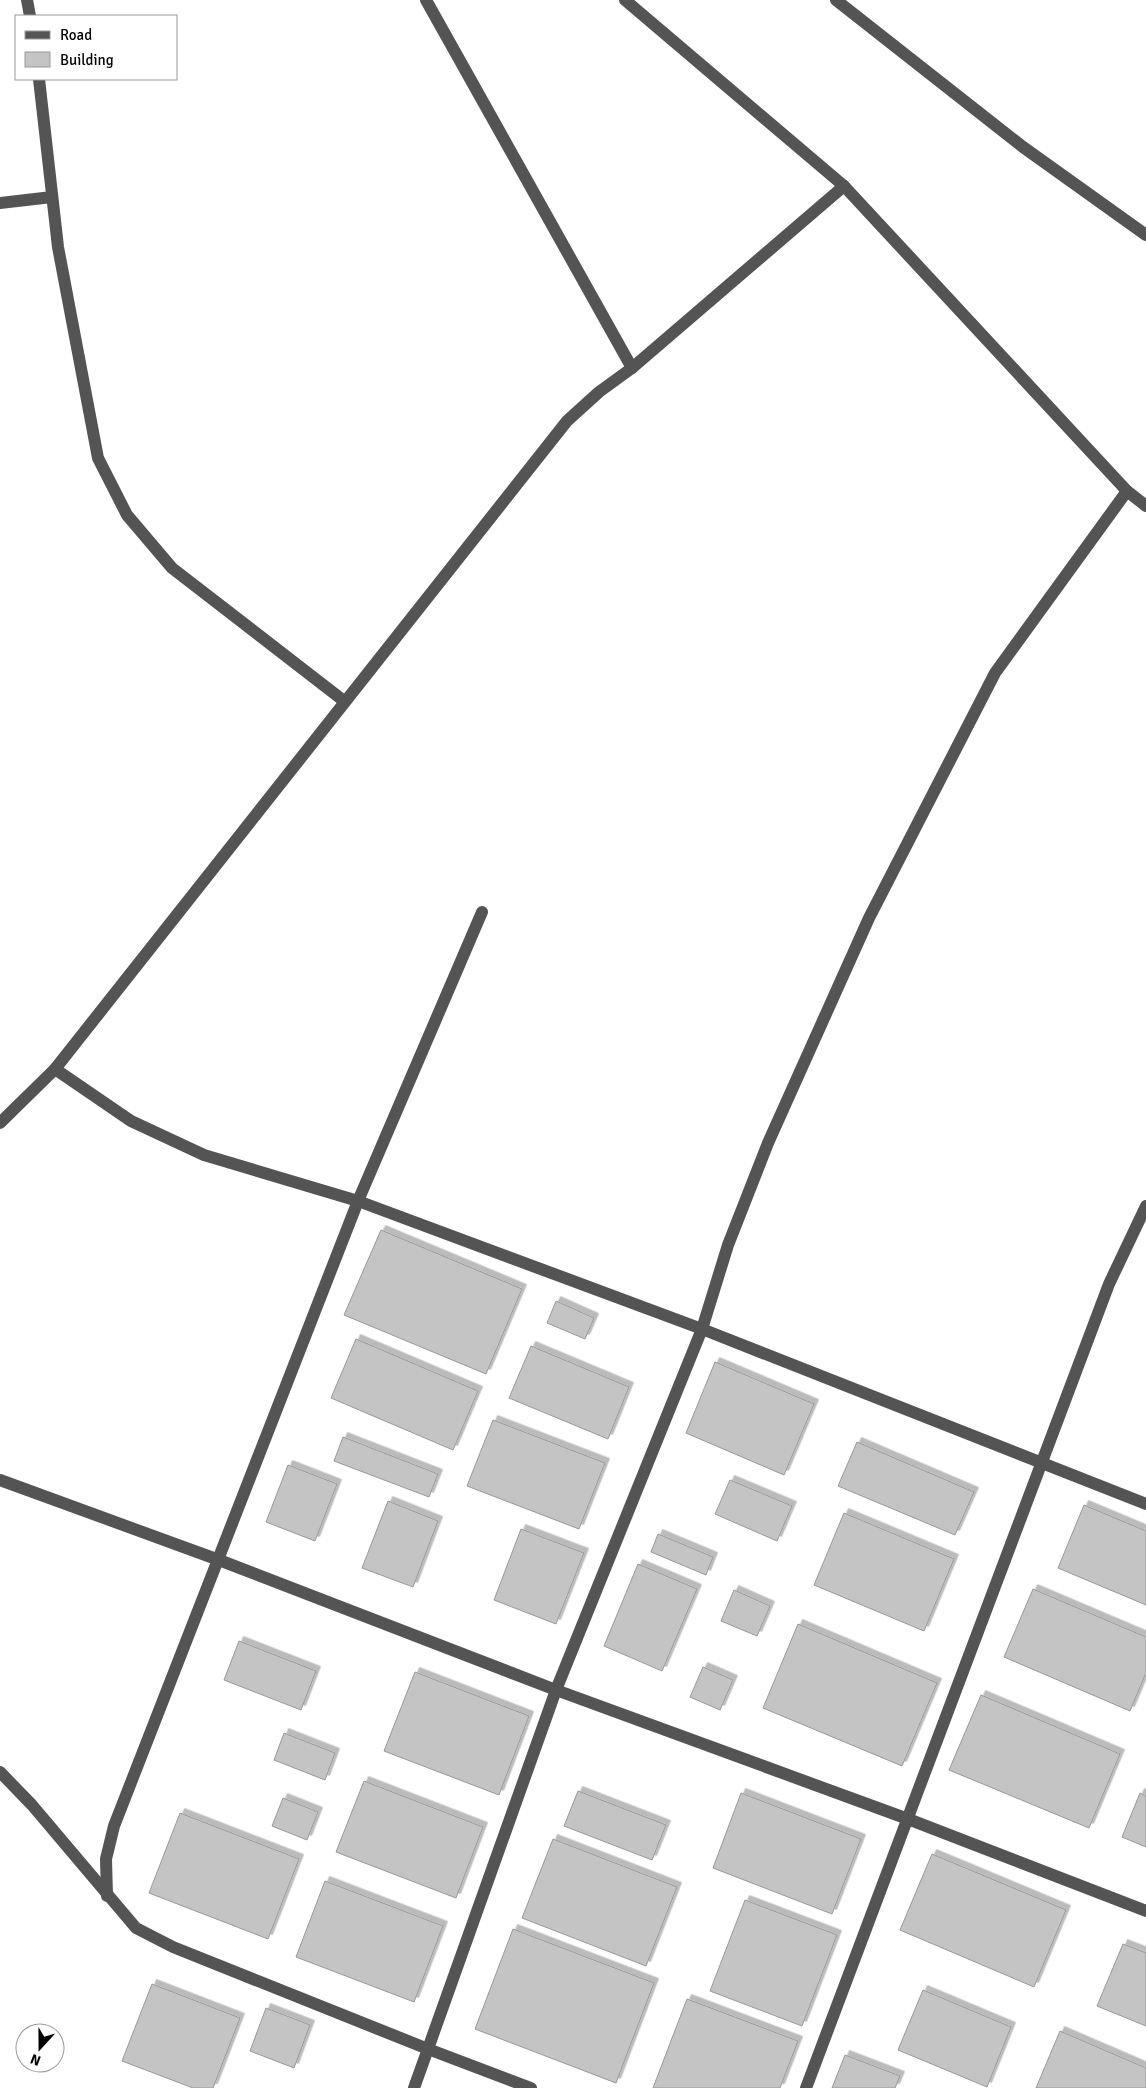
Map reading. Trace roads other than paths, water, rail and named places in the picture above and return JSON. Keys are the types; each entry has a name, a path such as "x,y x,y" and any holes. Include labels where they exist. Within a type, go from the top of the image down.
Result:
{"street":[{"path":"27,0 30,15"},
{"path":"426,0 632,368"},
{"path":"625,0 844,186 1127,491 1146,506"},
{"path":"836,0 1023,147 1146,235"},
{"path":"39,80 58,247 98,458 127,515 172,568 344,701"},
{"path":"0,1123 55,1069 567,421 599,392 632,368 844,186"},
{"path":"0,203 52,197"},
{"path":"414,2088 556,1690 702,1329 728,1245 768,1143 869,918 995,673 1127,491"},
{"path":"107,1896 106,1860 114,1826 220,1560 358,1201 482,912"},
{"path":"55,1069 131,1121 204,1155 358,1201 702,1329 1146,1504"},
{"path":"806,2088 1109,1284 1146,1206"},
{"path":"0,1480 220,1560 556,1690 908,1819 1146,1911"},
{"path":"0,1772 32,1805 136,1928 172,1947 531,2088"}]}
